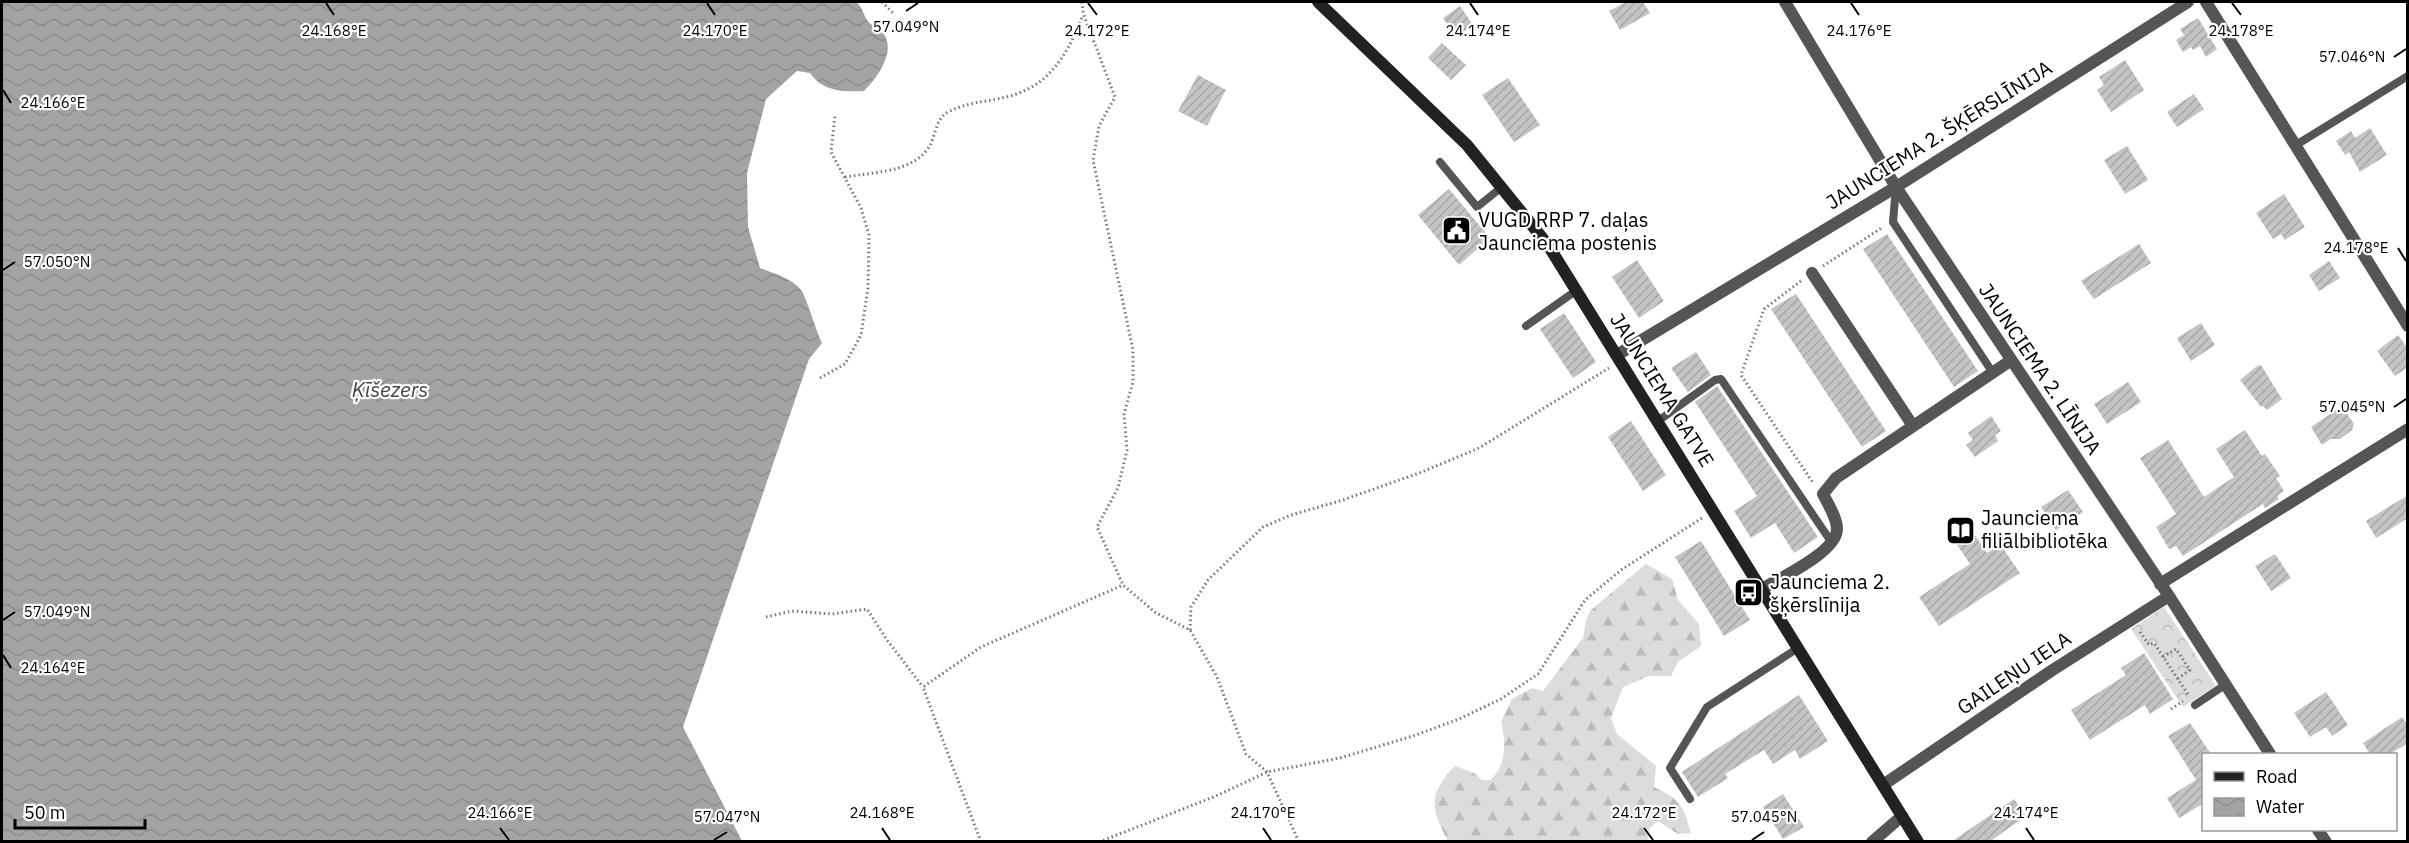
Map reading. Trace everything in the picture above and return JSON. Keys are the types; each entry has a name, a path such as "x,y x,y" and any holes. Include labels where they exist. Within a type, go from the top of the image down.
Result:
{"main road":[{"name":"JAUNCIEMA GATVE","path":"1318,2 1429,106 1502,187 1548,245 1918,842"}],"street":[{"name":"JAUNCIEMA 2. LĪNIJA","path":"1788,2 1896,187 2169,596 2269,753"},
{"name":"JAUNCIEMA 2. ŠĶĒRSLĪNIJA","path":"1619,358 1896,187 2188,2"},
{"path":"2206,2 2408,326"},
{"path":"1812,273 1912,426"},
{"path":"1762,589 1821,554 1832,543 1837,525 1823,494 1836,478 2010,361"},
{"path":"2160,584 2408,429"},
{"name":"GAILEŅU IELA","path":"1883,785 2051,671 2169,596"},
{"path":"1872,842 1902,816"}],"lane":[{"path":"2296,145 2408,76"},
{"path":"1440,162 1476,207 1502,187"},
{"path":"1896,187 1893,222 1993,373"},
{"path":"1526,327 1577,290"},
{"path":"1658,421 1715,380 1720,379 1832,543"},
{"path":"1690,799 1670,768 1707,707 1798,648"},
{"path":"2195,705 2225,685"}],"path":[{"path":"882,2 894,14"},
{"path":"1082,2 1083,13 1115,97 1099,126 1093,160 1133,350 1132,382 1124,414 1127,450 1118,488 1096,527 1123,585 1156,613 1190,630"},
{"path":"845,177 902,168 929,148 937,124 946,112 980,100 1018,93 1048,77 1072,42 1083,13"},
{"path":"820,378 846,364 861,335 868,288 869,235 861,208 831,152 835,115"},
{"path":"1823,494 1741,375 1764,309 1812,273 1893,222"},
{"path":"1299,842 1267,772 1246,754 1216,676 1190,630 1191,607 1208,580 1263,527 1291,515 1343,500 1422,472 1479,448 1619,358"},
{"path":"1099,842 1216,796 1267,772 1340,758 1413,736 1459,719 1500,699 1538,674 1586,600 1621,570 1713,510"},
{"path":"923,687 981,647 1123,585"},
{"path":"766,617 792,611 832,614 867,609 923,687 981,842"},
{"path":"2137,627 2149,645 2154,643 2189,697 2172,709"},
{"path":"2163,657 2176,649 2187,665 2190,670 2177,679"}],"green space":[{"path":"1646,564 1672,579 1678,600 1699,624 1701,646 1678,662 1671,676 1649,676 1623,687 1611,718 1617,734 1656,766 1654,787 1680,804 1691,833 1678,834 1658,821 1649,829 1648,841 1448,841 1435,810 1436,793 1446,776 1455,766 1474,773 1482,780 1490,780 1496,774 1504,753 1501,722 1512,699 1532,688 1543,691 1583,638 1586,620 1591,610"},
{"path":"2164,607 2216,686 2183,707 2131,629"}],"water":[{"name":"Ķīšezers","path":"2,2 856,2 858,4 869,23 881,31 887,40 887,56 879,72 864,91 849,91 834,90 821,84 810,73 797,71 766,99 747,173 748,227 760,268 788,279 801,290 822,343 809,359 683,727 742,841 2,841"}],"building":[{"path":"1626,2 1643,2 1650,13 1620,30 1609,11"},
{"path":"1460,6 1473,25 1456,37 1443,18"},
{"path":"2198,18 2217,49 2206,57 2200,46 2193,50 2191,47 2183,52 2176,40 2184,35 2180,29"},
{"path":"1442,43 1466,65 1451,80 1428,58"},
{"path":"2125,60 2144,90 2111,112 2097,90 2104,85 2099,77"},
{"path":"1198,75 1226,90 1207,126 1178,111"},
{"path":"1508,78 1540,125 1514,142 1482,95"},
{"path":"2194,94 2204,109 2177,127 2167,112"},
{"path":"2370,128 2387,155 2360,172 2349,152 2345,155 2336,141 2351,131 2355,138"},
{"path":"2127,146 2148,180 2125,194 2104,160"},
{"name":"VUGD RRP 7. daļas Jaunciema postenis","path":"1449,189 1490,238 1459,265 1418,215"},
{"path":"2284,194 2305,227 2285,240 2281,234 2273,239 2256,213"},
{"path":"1887,234 1978,371 1954,387 1863,249"},
{"path":"2139,244 2151,263 2094,299 2081,281"},
{"path":"1637,260 1664,301 1639,318 1612,277"},
{"path":"2329,261 2340,278 2319,291 2309,275"},
{"path":"1796,294 1886,431 1862,447 1771,309"},
{"path":"1564,313 1596,362 1573,378 1540,329"},
{"path":"2201,323 2215,345 2191,361 2177,338"},
{"path":"2398,335 2408,349 2408,367 2395,376 2377,351"},
{"path":"1696,352 1711,375 1688,392 1671,368"},
{"path":"2261,365 2282,399 2267,410 2261,407 2240,380"},
{"path":"2128,382 2141,402 2107,424 2094,404"},
{"path":"1717,386 1818,537 1794,553 1775,523 1751,538 1734,511 1757,496 1695,402"},
{"path":"2342,406 2354,424 2352,430 2340,439 2331,439 2322,445 2311,427"},
{"path":"1991,416 2001,431 1995,435 1998,441 1975,457 1966,445 1973,440 1968,433"},
{"path":"1631,421 1666,475 1643,491 1608,437"},
{"path":"2245,430 2262,456 2265,454 2280,476 2276,478 2284,491 2277,496 2279,499 2265,508 2263,504 2183,556 2176,546 2169,549 2156,527 2176,514 2140,458 2168,440 2204,497 2234,477 2216,449"},
{"path":"2068,490 2083,512 2056,530 2041,507"},
{"path":"2408,495 2408,518 2376,538 2366,521"},
{"path":"1964,519 1987,553 2000,544 2020,573 1939,626 1919,597 1970,564 1947,530"},
{"path":"1701,541 1750,620 1724,636 1675,557"},
{"path":"2275,554 2291,578 2271,591 2255,566"},
{"path":"2144,653 2173,699 2150,714 2145,705 2090,740 2071,710 2126,675 2121,668"},
{"path":"2326,692 2348,725 2332,736 2326,727 2310,737 2294,713"},
{"path":"1799,695 1828,741 1800,759 1795,750 1773,764 1764,750 1725,774 1728,778 1698,797 1682,772"},
{"path":"2402,717 2408,725 2408,743 2392,753 2369,753 2363,743"},
{"path":"2190,723 2210,753 2202,753 2202,804 2179,818 2167,798 2196,780 2168,736"},
{"path":"1783,794 1804,827 1783,839 1763,807"},
{"path":"2014,799 2026,816 1989,842 1951,842"}],"place":[{"name":"VUGD RRP 7. daļas Jaunciema postenis","path":"1457,231"},
{"name":"Jaunciema filiālbibliotēka","path":"1960,530"},
{"name":"Jaunciema 2. šķērslīnija","path":"1749,593"}]}
